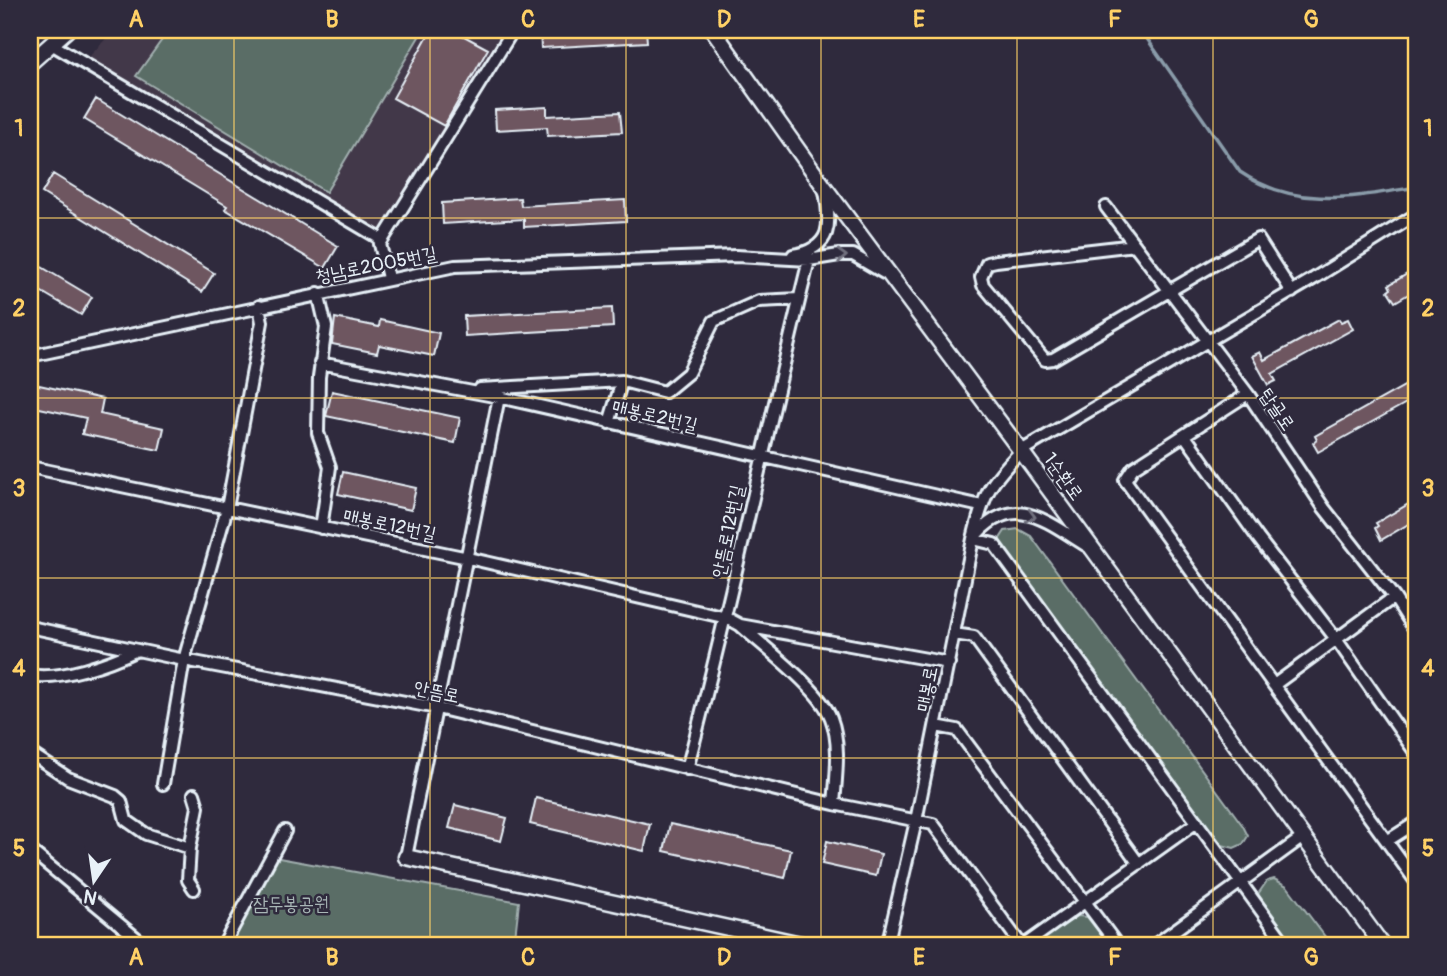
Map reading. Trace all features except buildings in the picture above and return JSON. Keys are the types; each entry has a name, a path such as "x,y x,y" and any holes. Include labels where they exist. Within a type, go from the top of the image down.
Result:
{"main road":[{"path":"30,63 67,30"},
{"name":"1순환로","path":"713,30 825,188 1383,946"},
{"path":"406,857 810,946"}],"street":[{"path":"380,244 513,30"},
{"path":"53,45 379,238 388,278"},
{"path":"785,257 805,253 824,240 830,216 825,188"},
{"name":"탑골로","path":"1106,207 1206,343 1248,394 1324,508 1394,597 1417,633"},
{"name":"매봉로","path":"887,944 916,821 973,539 981,506 993,480 1021,451 1292,292 1417,214"},
{"path":"1135,245 987,263 981,276 983,285 1039,357 1045,360 1053,359 1258,239 1292,292"},
{"name":"청남로2005번길","path":"30,356 388,278 455,266 736,256 809,260 853,256 892,278"},
{"name":"안뜸로12번길","path":"687,769 727,618 760,457 809,260"},
{"path":"318,293 326,327 320,363 318,433 330,467 321,528"},
{"path":"464,390 622,381 665,392 688,373 714,321 759,301 799,299"},
{"path":"163,784 184,660 228,508 262,322 260,306"},
{"name":"매봉로2번길","path":"320,363 499,397 981,506"},
{"path":"609,423 622,381"},
{"path":"1248,394 1133,468 1125,480 1417,883"},
{"path":"406,857 499,397"},
{"path":"1185,436 1258,538 1336,639 1417,755"},
{"name":"매봉로12번길","path":"30,467 468,558 727,618 740,625 792,672 830,716 836,737 834,804"},
{"path":"973,539 998,516 1023,513 1040,517 1093,549"},
{"path":"973,539 994,544 1241,883 1282,944"},
{"path":"1274,685 1394,597"},
{"name":"매봉로12번길","path":"740,625 948,663"},
{"name":"안뜸로","path":"30,627 184,660 437,708 834,804 916,821"},
{"path":"954,634 974,637 1139,864"},
{"path":"30,675 48,675 108,664 137,650"},
{"path":"936,726 957,730 1118,946"},
{"path":"30,753 68,778 115,796 121,801 126,820 146,834 190,848"},
{"path":"194,794 198,807 190,848 188,880 194,889"},
{"path":"916,821 933,824 1023,946 1197,822"},
{"path":"1387,841 1417,822"},
{"path":"223,946 285,831"},
{"path":"1153,946 1303,837"},
{"path":"30,850 146,946"},
{"path":"887,944 901,946"}],"shaded area":[{"path":"114,30 506,30 385,233 375,233 87,59"}],"green space":[{"path":"169,30 423,30 326,192 136,76"},
{"path":"1018,529 1031,536 1243,826 1248,836 1243,844 1234,848 1218,844 1005,553 999,540 1005,531"},
{"name":"잠두봉공원","path":"279,858 519,902 514,946 217,946 263,863"},
{"path":"1274,879 1287,886 1332,946 1293,946 1258,894 1267,881"},
{"path":"1078,916 1087,917 1110,946 1032,946"}],"waterway":[{"path":"1141,30 1240,172 1261,184 1282,192 1326,198 1417,187"}]}
